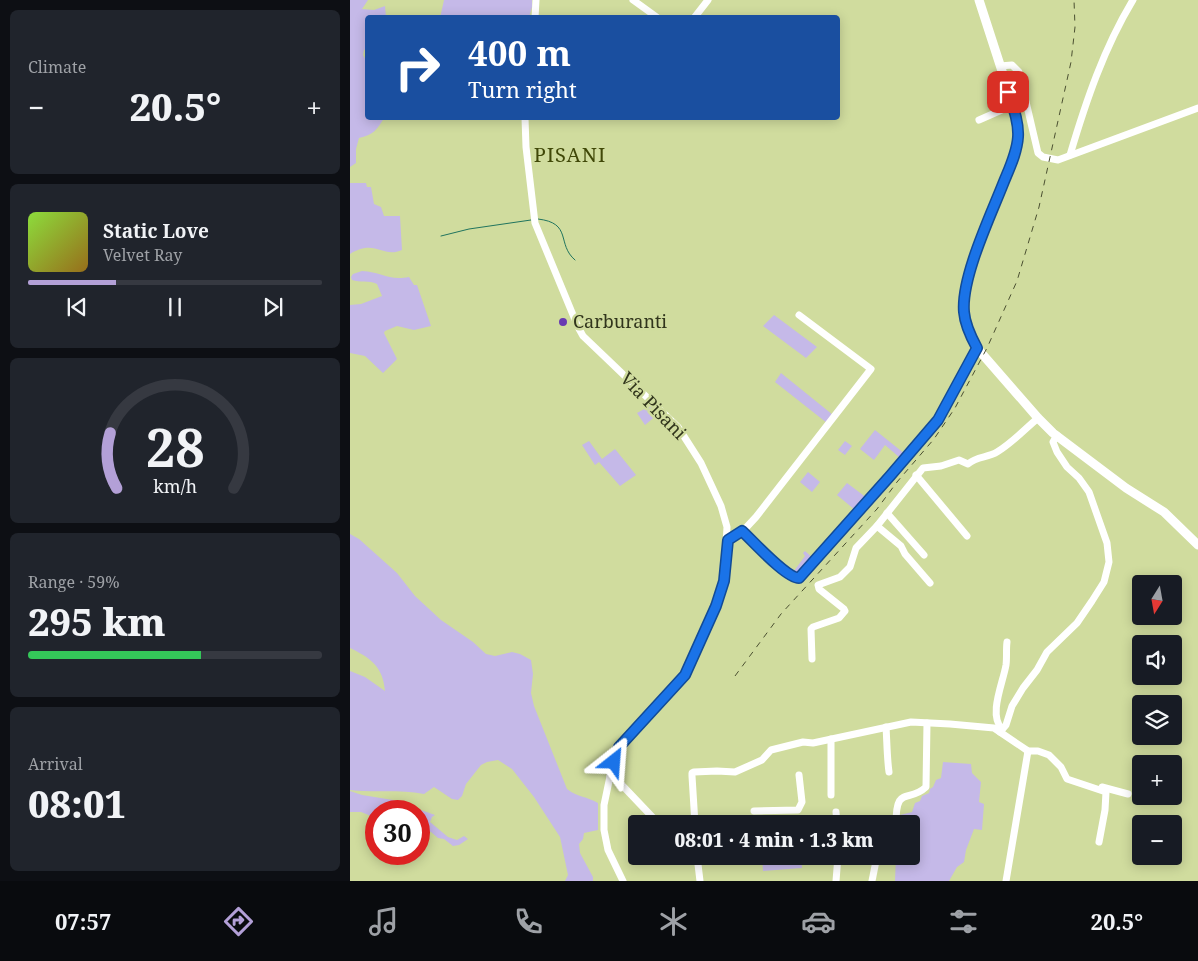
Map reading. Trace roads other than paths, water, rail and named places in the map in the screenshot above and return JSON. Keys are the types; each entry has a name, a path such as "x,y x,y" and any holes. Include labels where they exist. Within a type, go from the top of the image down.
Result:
{"main road":[{"path":"978,0 1018,126 1016,148 1010,167 985,228 966,284 964,312 970,334 977,348 1038,418 1056,435 1126,488 1164,512 1198,545"}],"street":[{"path":"536,0 536,15"},
{"path":"633,0 654,15"},
{"path":"696,15 708,0"},
{"path":"1070,155 1082,113 1106,51 1134,0"},
{"path":"1000,66 1012,64 1019,72 1037,151 1046,158 1058,160 1198,108"},
{"path":"979,120 1012,105"},
{"name":"Via Pisani","path":"524,120 534,220 578,327 583,336 678,427 701,462 721,506 727,527 728,540 724,581 716,606 685,675 619,747 610,776 604,805 604,830 608,850 623,881"},
{"path":"728,540 742,531 775,493 870,369 799,315"},
{"path":"742,531 792,576 797,579 800,577 938,420 977,348"},
{"path":"812,659 811,629 840,618 845,611 819,590 818,586 840,577 850,567 856,548 887,513 916,475 923,468 941,466 959,460 968,464 975,458 993,454 1038,418"},
{"path":"1001,731 1008,722 1015,700 1038,670 1046,652 1076,623 1092,601 1104,582 1109,562 1108,543 1089,492 1056,452 1053,442 1056,435"},
{"path":"916,475 967,536"},
{"path":"887,513 924,556"},
{"path":"876,526 901,546 904,554 930,583"},
{"path":"1007,642 1006,665 996,716 998,726 1005,737 1028,751 1049,754 1062,767 1067,778 1106,792 1105,810 1099,842"},
{"path":"694,815 692,773 735,772 762,760 771,750 803,742 814,743 911,722 978,726 1001,731"},
{"path":"896,815 904,795 916,794 926,787 927,723"},
{"path":"886,727 887,759 890,772"},
{"path":"831,739 831,795"},
{"path":"1006,881 1028,751"},
{"path":"1064,773 1090,784 1128,794"},
{"path":"754,811 798,810 802,802 799,775"},
{"path":"610,776 620,783 650,815"},
{"path":"698,865 700,881"},
{"path":"836,881 837,865"},
{"path":"872,881 875,865"}],"waterway":[{"path":"538,219 549,221 556,225 560,230 569,254 575,260"},
{"path":"441,236 469,229 531,220"}],"railway":[{"path":"735,676 781,614 877,509 897,482 934,439 955,408 987,348 1017,281 1039,207 1071,62 1075,27 1074,0"}],"place":[{"name":"Carburanti","path":"563,322"}],"district":[{"name":"PISANI","path":"570,155"}]}
